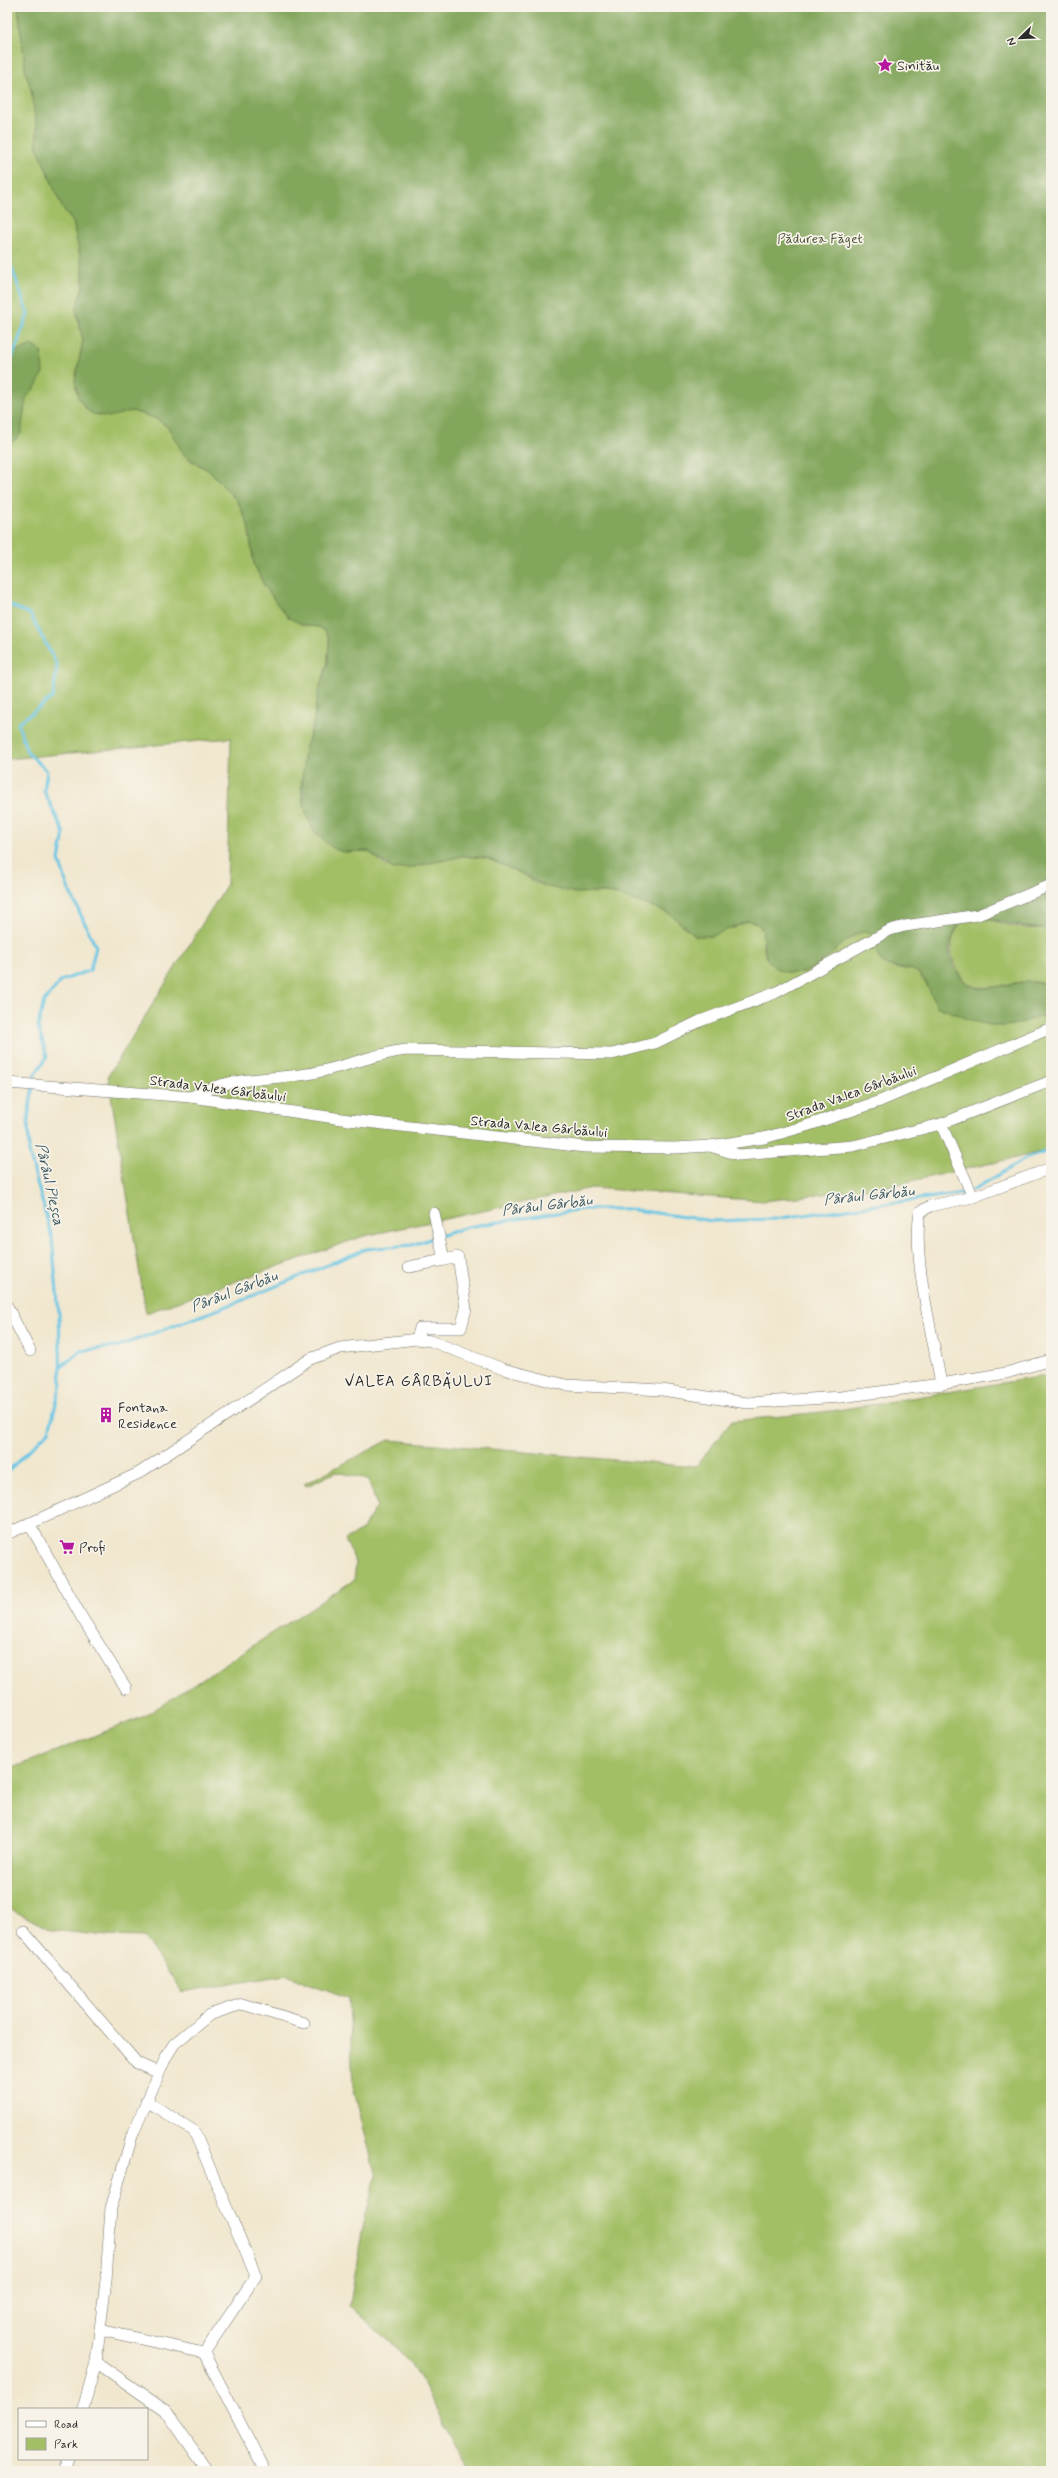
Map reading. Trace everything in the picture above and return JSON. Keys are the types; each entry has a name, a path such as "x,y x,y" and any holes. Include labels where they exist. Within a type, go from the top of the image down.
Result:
{"street":[{"path":"191,1097 218,1084 238,1080 307,1074 377,1054 400,1051 612,1054 632,1050 655,1043 700,1021 775,993 890,930 905,926 978,915 1051,885"},
{"name":"Strada Valea Gârbăului","path":"9,1083 42,1084 191,1097 349,1120 586,1147 710,1146 764,1138 806,1126 880,1101 1051,1028"},
{"path":"710,1146 739,1155 836,1149 941,1124 1051,1081"},
{"path":"941,1124 973,1197"},
{"path":"942,1384 924,1288 917,1230 920,1212 930,1206 973,1197 1051,1168"},
{"path":"434,1213 444,1260"},
{"path":"408,1267 458,1257 466,1309 461,1328 420,1328 417,1339"},
{"path":"7,1306 30,1351"},
{"path":"7,1534 139,1473 310,1359 340,1348 417,1339 431,1341 503,1369 566,1385 662,1390 747,1403 841,1397 942,1384 991,1376 1051,1360"},
{"path":"29,1523 126,1688"},
{"path":"24,1932 138,2063 159,2073"},
{"path":"83,2408 96,2362 111,2208 132,2136 146,2101 174,2044 210,2016 242,2004 304,2023"},
{"path":"146,2101 194,2131 256,2276 204,2353"},
{"path":"100,2330 204,2353"},
{"path":"204,2353 265,2471"},
{"path":"96,2362 166,2411 208,2471"},
{"path":"64,2471 68,2460"}],"green space":[{"path":"7,7 18,7 26,73 31,89 37,131 37,147 62,207 73,222 83,270 83,286 78,301 77,316 83,340 75,381 78,397 87,410 93,414 109,416 132,411 155,418 168,427 190,460 211,472 238,502 248,525 254,564 264,585 278,605 288,617 303,625 319,627 325,631 329,638 328,662 318,693 313,725 305,750 301,791 304,807 313,830 330,846 344,852 368,851 386,866 409,868 462,856 486,858 523,874 536,883 583,892 615,894 652,906 674,916 685,928 734,928 748,921 756,923 762,928 765,952 768,959 774,966 783,971 797,973 810,969 823,961 846,941 857,934 867,931 877,936 877,953 894,968 910,969 917,972 927,985 938,1007 983,1023 1002,1026 1051,1016 1051,1150 884,1187 763,1201 592,1188 364,1236 146,1313 108,1076 227,884 231,738 7,759"},
{"name":"Pădurea Făget","path":"18,7 1051,7 1051,926 1040,928 1028,927 992,919 971,919 962,922 958,926 950,949 951,958 956,970 970,985 978,988 995,987 1024,982 1051,984 1051,1016 1002,1026 983,1024 938,1007 921,975 906,968 888,965 879,959 877,952 877,937 867,932 857,934 846,941 823,961 810,969 797,973 783,971 770,963 765,955 762,928 756,923 748,921 712,936 696,936 667,912 615,894 599,892 575,893 544,886 523,874 486,858 462,856 409,868 393,869 368,851 344,852 337,850 330,846 313,830 304,807 302,782 305,750 313,725 318,693 328,662 329,638 325,631 319,627 303,625 288,617 278,605 264,585 254,564 248,525 238,502 211,472 184,455 168,427 155,418 132,411 109,417 93,414 87,410 78,397 75,381 83,340 76,309 83,286 83,270 73,222 62,207 37,147 37,131 31,89 26,74"},
{"path":"32,345 41,351 43,372 37,385 26,398 21,434 8,446 7,351 20,350"},
{"path":"984,918 1009,925 1034,929 1051,926 1051,984 1026,982 995,987 981,987 967,984 961,977 954,962 951,946 953,938 956,930 962,922"},
{"path":"1051,1375 1051,2471 469,2471 411,2363 350,2305 362,2231 376,2176 353,2087 349,1998 286,1975 182,1992 144,1937 107,1936 51,1930 7,1907 7,1770 145,1716 354,1580 356,1563 345,1540 362,1530 377,1506 368,1479 336,1472 307,1486 304,1484 389,1440 695,1467 732,1421 832,1411"}],"waterway":[{"name":"Pârâul Pleșca","path":"7,254 28,314 12,358 7,361"},
{"name":"Pârâul Pleșca","path":"7,604 30,614 57,665 53,697 18,723 27,752 47,771 44,791 64,833 59,860 68,888 96,947 90,970 61,981 44,1001 38,1027 47,1057 35,1074 28,1118 29,1152 52,1238 59,1314 61,1384 49,1431 7,1472"},
{"name":"Pârâul Gârbău","path":"973,1190 1027,1158 1051,1150"},
{"name":"Pârâul Gârbău","path":"61,1367 80,1351 119,1346 238,1302 366,1249 412,1245 467,1227 583,1209 628,1209 713,1221 774,1219 964,1193"}],"place":[{"name":"Sinitău","path":"885,65"},
{"name":"Fontana Residence","path":"106,1415"},
{"name":"Profi","path":"67,1547"}],"district":[{"name":"VALEA GÂRBĂULUI","path":"419,1381"}]}
